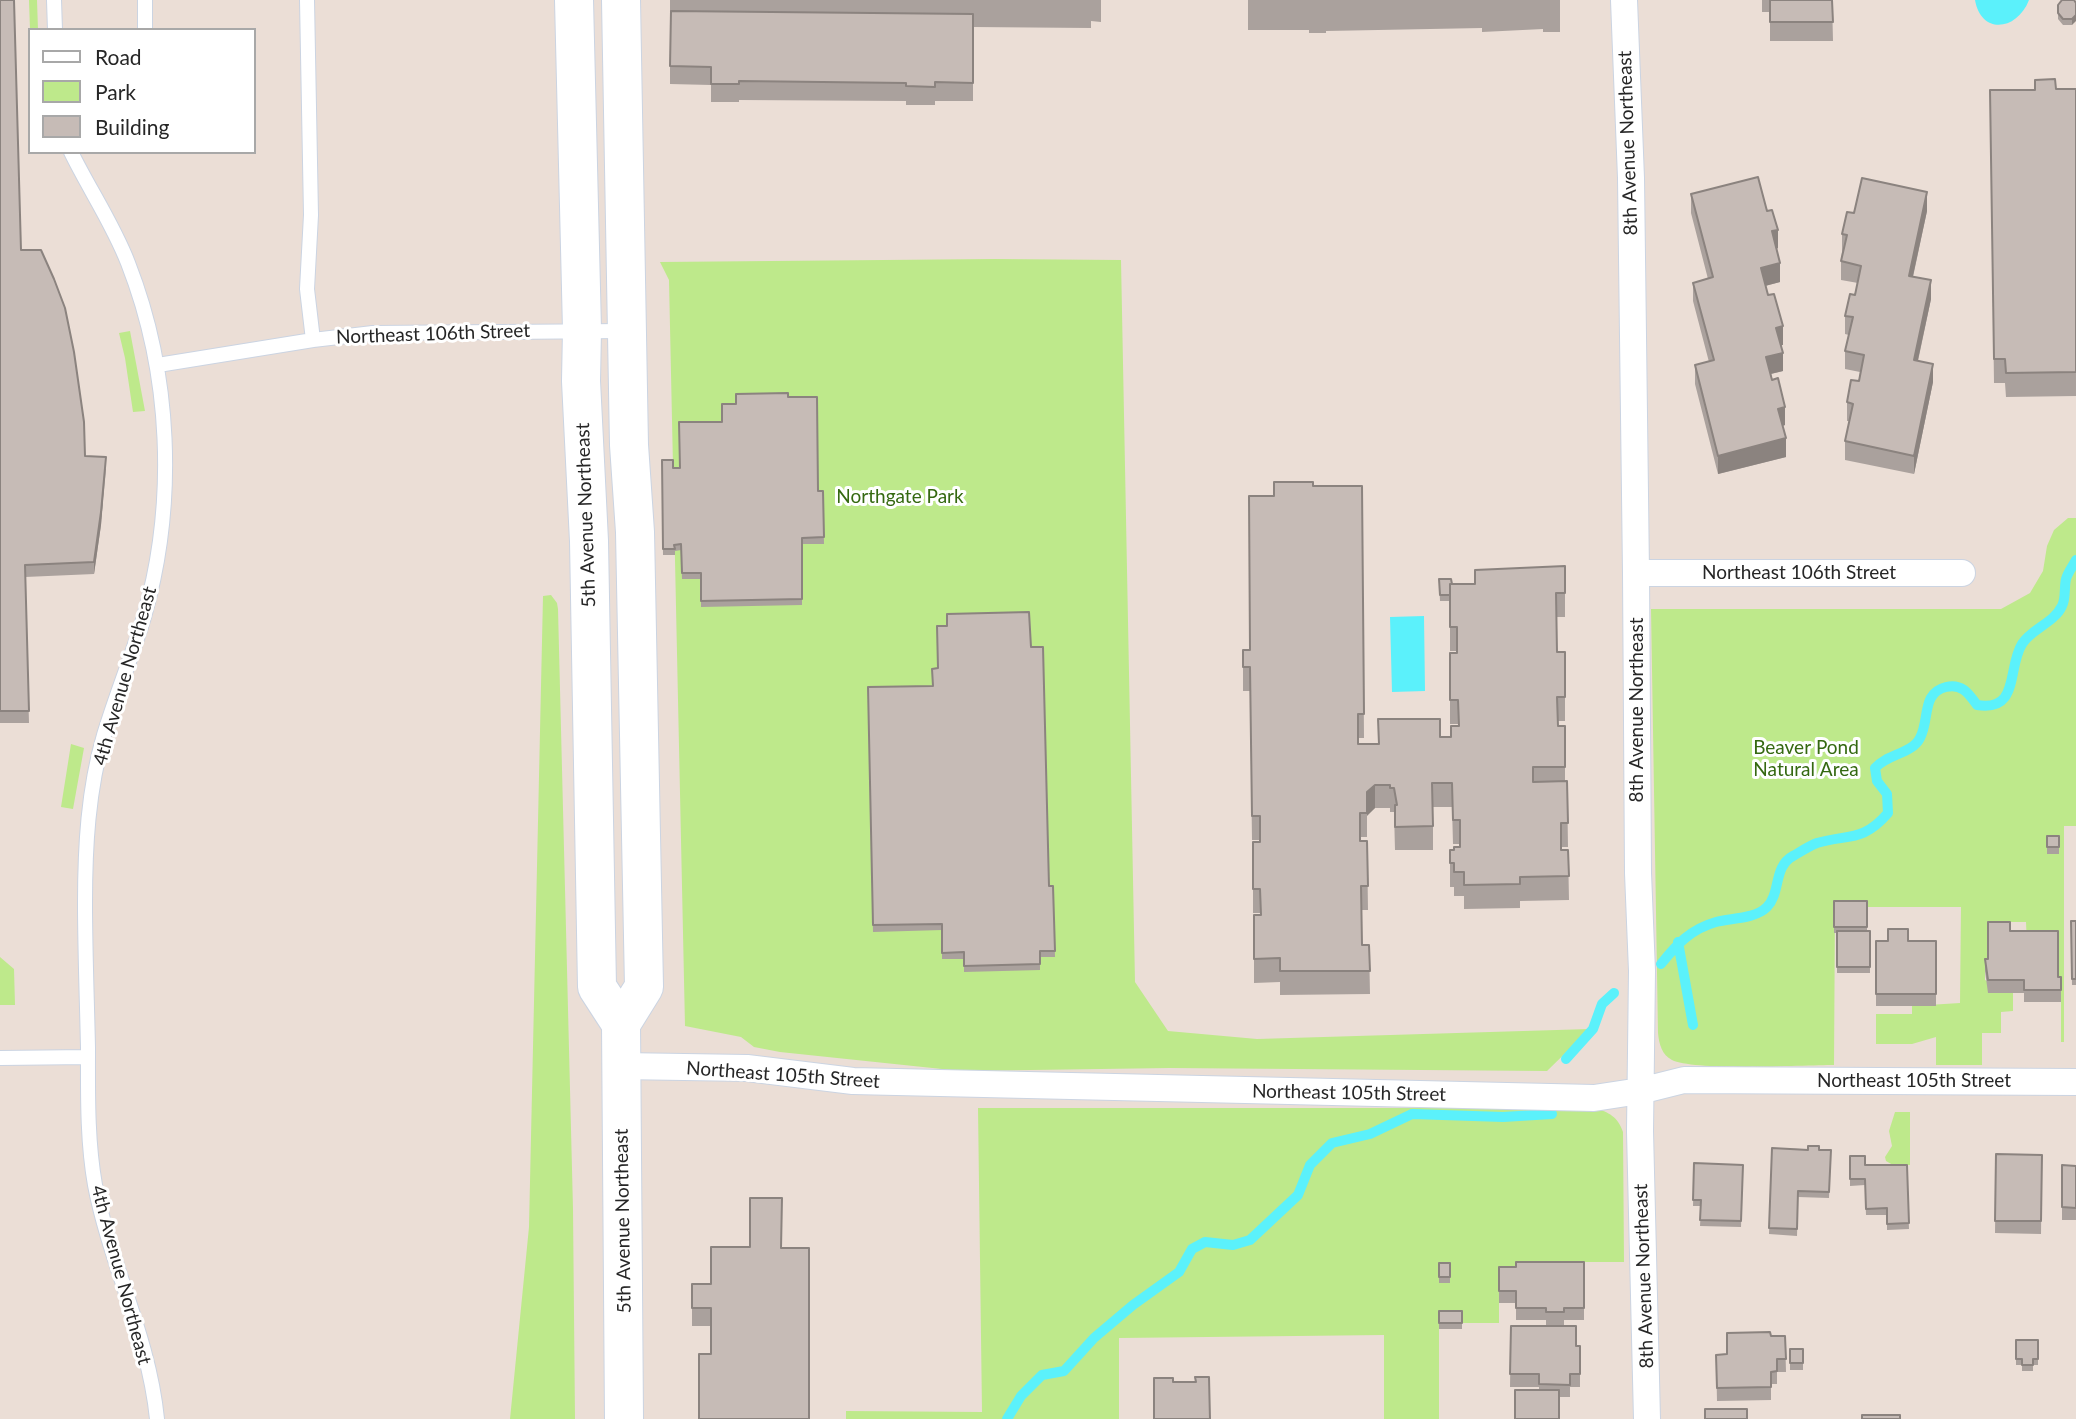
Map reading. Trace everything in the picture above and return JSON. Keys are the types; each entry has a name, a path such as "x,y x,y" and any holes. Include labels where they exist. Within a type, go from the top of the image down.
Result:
{"main road":[{"name":"5th Avenue Northeast","path":"574,0 582,330 580,381 589,541 597,987 621,1024 624,1419"},
{"path":"621,0 629,445 635,532 644,987 621,1024"}],"street":[{"name":"8th Avenue Northeast","path":"1624,0 1631,177 1638,873 1642,971 1640,1091 1647,1419"},
{"name":"Northeast 106th Street","path":"1636,573 1962,573"},
{"name":"Northeast 105th Street","path":"621,1066 747,1069 853,1081 1594,1098 1640,1091 1684,1080 2076,1082"}],"lane":[{"path":"54,0 55,28"},
{"path":"145,0 145,28"},
{"path":"307,0 311,215 306,289 313,340"},
{"name":"4th Avenue Northeast","path":"72,154 127,259 152,336 158,365 163,424 164,499 156,563 144,616 104,736 89,818 85,862 88,1106 95,1182 104,1223 140,1338 156,1419"},
{"name":"Northeast 106th Street","path":"158,365 373,333 627,331"},
{"path":"0,1058 88,1057"}],"green space":[{"path":"29,0 37,0 38,28 30,28"},
{"name":"Northgate Park","path":"1121,260 1135,982 1168,1031 1257,1039 1590,1029 1547,1071 1170,1068 961,1071 780,1052 754,1047 741,1037 685,1026 669,280 660,262"},
{"path":"130,331 145,411 133,412 119,333"},
{"name":"Beaver Pond Natural Area","path":"2068,518 2076,518 2076,826 2064,826 2064,1042 2061,1042 2061,990 2027,944 2026,922 2000,922 1985,980 2013,993 2013,1011 2001,1012 2001,1033 1982,1033 1982,1065 1936,1065 1936,1037 1912,1044 1876,1044 1876,1014 1912,1014 1912,1006 1960,1003 1961,907 1835,907 1834,1065 1725,1066 1684,1063 1669,1058 1662,1049 1658,1033 1651,609 2001,609 2030,593 2043,571 2047,546 2054,530"},
{"path":"551,595 558,609 573,1209 575,1419 510,1419 529,1227 543,596"},
{"path":"71,744 84,748 73,809 61,807"},
{"path":"0,957 14,969 15,1005 0,1005"},
{"path":"978,1108 1594,1108 1612,1116 1623,1132 1624,1262 1517,1262 1516,1280 1499,1280 1499,1323 1462,1323 1462,1317 1439,1317 1439,1419 1384,1419 1384,1335 1119,1338 1119,1419 846,1419 846,1411 982,1412"},
{"path":"1895,1112 1910,1112 1910,1165 1893,1165 1886,1161 1885,1157 1892,1146 1889,1131"}],"water":[{"path":"1975,0 2029,0 2016,18 2000,25 1984,19"},
{"path":"1424,616 1425,691 1392,692 1390,617"}],"building":[{"path":"0,0 14,0 21,250 41,250 54,279 65,308 74,352 84,422 85,456 106,457 94,562 25,565 29,711 0,711"},
{"path":"1770,0 1832,0 1833,22 1770,22"},
{"path":"2062,0 2074,0 2076,3 2076,15 2072,19 2063,19 2058,13 2058,5"},
{"path":"671,11 973,14 973,83 935,82 935,87 906,86 906,83 739,81 739,84 711,84 711,67 670,66"},
{"path":"2055,79 2056,89 2076,89 2076,372 2006,373 2005,359 1994,359 1990,90 2035,90 2035,80"},
{"path":"1758,177 1767,211 1772,210 1778,230 1772,231 1780,263 1761,268 1768,295 1774,294 1783,326 1776,328 1783,353 1766,357 1772,380 1778,378 1785,407 1778,409 1786,438 1718,456 1695,365 1714,360 1693,283 1713,277 1691,194"},
{"path":"1862,178 1927,192 1909,276 1931,280 1914,360 1933,364 1914,456 1845,441 1853,404 1847,402 1851,380 1859,381 1864,355 1845,351 1853,317 1845,316 1850,294 1855,295 1861,266 1841,261 1847,235 1842,234 1847,212 1854,213"},
{"path":"788,393 788,397 817,397 818,491 823,491 824,537 802,538 802,599 701,601 701,573 682,573 681,544 674,545 675,549 663,549 662,460 673,460 673,468 680,468 679,422 722,422 722,404 736,404 736,394"},
{"path":"1274,482 1313,482 1313,486 1362,486 1364,714 1358,714 1358,744 1379,744 1378,719 1440,719 1440,737 1451,737 1451,726 1459,726 1458,700 1450,700 1450,653 1457,653 1457,627 1450,627 1450,584 1475,584 1475,570 1565,566 1565,593 1556,593 1557,652 1565,652 1565,697 1557,697 1558,726 1565,726 1565,767 1533,767 1533,782 1567,781 1568,823 1561,823 1561,850 1568,850 1569,876 1520,877 1520,884 1464,885 1464,872 1454,872 1454,863 1450,863 1450,850 1460,847 1460,820 1453,820 1452,783 1432,783 1433,826 1395,827 1397,805 1394,788 1390,788 1390,785 1375,785 1367,792 1367,813 1360,813 1360,841 1367,841 1368,886 1361,886 1362,945 1369,945 1370,971 1280,971 1280,958 1254,959 1254,915 1261,915 1260,889 1253,889 1253,842 1260,842 1260,816 1252,816 1250,667 1243,667 1243,650 1250,650 1249,496 1274,496"},
{"path":"1439,579 1451,579 1450,595 1440,595"},
{"path":"1029,612 1031,647 1043,647 1049,886 1053,886 1055,951 1040,951 1040,964 964,966 964,952 942,953 942,924 873,925 868,687 933,686 932,669 938,668 937,626 947,626 947,614"},
{"path":"2047,836 2059,836 2059,847 2047,847"},
{"path":"1834,901 1867,901 1867,927 1834,927"},
{"path":"2071,921 2076,921 2076,979 2072,979"},
{"path":"1988,922 2010,922 2010,931 2058,931 2058,977 2061,977 2061,990 2024,990 2024,980 1988,980 1985,959 1988,959"},
{"path":"1888,929 1908,929 1908,941 1936,941 1936,994 1876,994 1876,941 1888,941"},
{"path":"1837,931 1870,931 1870,967 1837,967"},
{"path":"1808,1146 1831,1150 1829,1192 1798,1191 1797,1229 1769,1228 1772,1148 1808,1150"},
{"path":"1996,1154 2042,1155 2041,1221 1995,1221"},
{"path":"1850,1156 1865,1156 1865,1165 1907,1165 1909,1223 1887,1224 1887,1208 1866,1209 1865,1179 1850,1179"},
{"path":"1694,1163 1743,1165 1741,1221 1700,1220 1701,1200 1693,1200"},
{"path":"2062,1165 2076,1166 2076,1208 2062,1207"},
{"path":"750,1198 782,1198 781,1248 809,1248 809,1419 699,1419 699,1354 711,1354 711,1308 692,1308 692,1284 711,1284 711,1247 750,1247"},
{"path":"1516,1262 1584,1262 1584,1308 1546,1312 1546,1308 1516,1308 1516,1291 1499,1291 1499,1267 1516,1267"},
{"path":"1439,1263 1450,1263 1450,1277 1439,1277"},
{"path":"1439,1311 1462,1311 1462,1323 1439,1323"},
{"path":"1511,1326 1576,1326 1576,1346 1580,1346 1580,1374 1570,1374 1570,1385 1539,1384 1539,1374 1510,1374"},
{"path":"1770,1332 1771,1336 1785,1336 1786,1359 1777,1359 1777,1371 1771,1372 1771,1387 1717,1388 1716,1355 1727,1354 1727,1333"},
{"path":"2016,1340 2038,1340 2038,1359 2033,1359 2033,1365 2022,1365 2022,1359 2016,1359"},
{"path":"1790,1349 1803,1349 1803,1363 1790,1363"},
{"path":"1195,1377 1209,1377 1210,1419 1154,1419 1154,1378 1173,1378 1173,1382 1196,1382"},
{"path":"1515,1390 1559,1390 1559,1419 1515,1419"},
{"path":"1705,1409 1747,1409 1747,1419 1705,1419"},
{"path":"1862,1415 1900,1415 1900,1419 1862,1419"}],"waterway":[{"path":"1661,964 1679,944 1699,929 1716,922 1750,916 1767,907 1774,895 1782,867 1793,856 1817,843 1863,833 1879,822 1888,813 1887,794 1877,781 1875,768 1916,743 1923,731 1929,701 1938,690 1952,686 1961,688 1977,705 2000,702 2010,686 2022,644 2054,617 2062,606 2066,579 2076,560"},
{"path":"1678,942 1693,1025"},
{"path":"1566,1059 1593,1029 1602,1004 1614,993"},
{"path":"1007,1419 1021,1396 1042,1375 1064,1371 1094,1338 1133,1305 1179,1272 1192,1249 1205,1242 1233,1245 1250,1240 1298,1195 1310,1165 1332,1143 1370,1134 1412,1114 1503,1117 1552,1114"}]}
